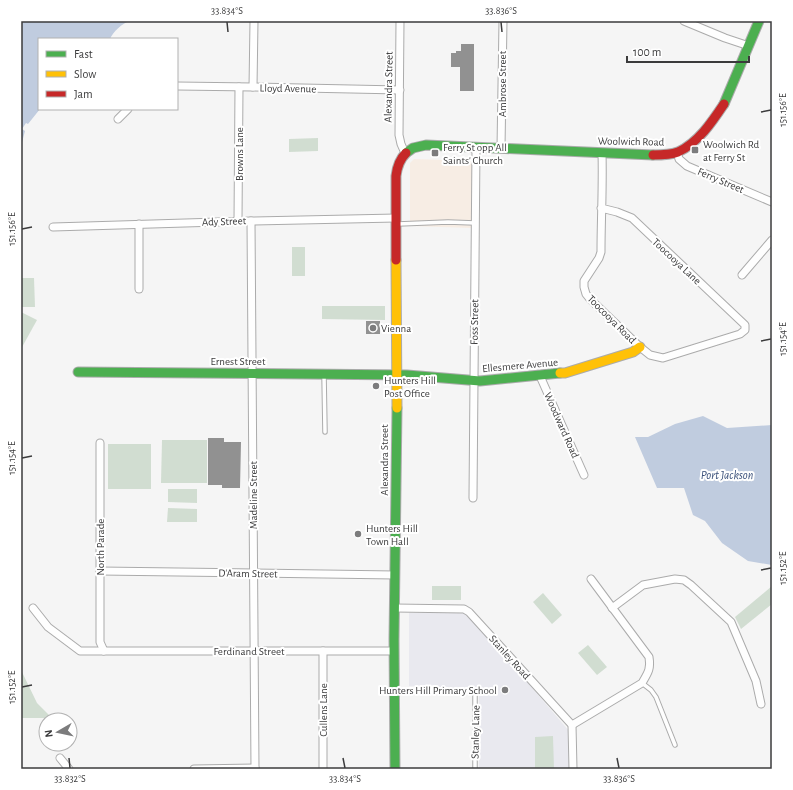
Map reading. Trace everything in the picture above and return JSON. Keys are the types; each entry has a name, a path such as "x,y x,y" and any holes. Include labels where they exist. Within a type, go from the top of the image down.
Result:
{"street":[{"path":"253,87 254,21"},
{"name":"Alexandra Street","path":"395,769 394,608 397,375 396,221 397,171 399,162 405,153 399,135 400,21"},
{"name":"Ambrose Street","path":"501,148 503,21"},
{"path":"684,21 749,46"},
{"name":"Woolwich Road","path":"405,153 411,148 426,145 657,155 677,152 697,139 715,118 724,104 759,21"},
{"name":"Lloyd Avenue","path":"178,86 400,90"},
{"name":"Browns Lane","path":"238,221 239,87"},
{"path":"118,119 127,110"},
{"name":"Foss Street","path":"473,498 476,147"},
{"name":"Ferry Street","path":"677,152 679,159 687,166 772,202"},
{"name":"Toocooya Road","path":"602,153 601,252 599,258 584,281 584,287 590,299 640,347 650,355 663,358 740,334 745,330 745,325"},
{"name":"Toocooya Lane","path":"601,208 632,218 745,325"},
{"name":"Ady Street","path":"52,227 251,220 396,221"},
{"name":"Madeline Street","path":"251,220 255,768"},
{"path":"139,224 139,289"},
{"path":"742,275 772,240"},
{"name":"Ellesmere Avenue","path":"397,375 480,381 540,376 565,373 633,352 640,347"},
{"name":"Ernest Street","path":"78,372 397,375"},
{"name":"Woodward Road","path":"540,376 584,475"},
{"name":"North Parade","path":"100,443 100,642 104,651"},
{"name":"D'Aram Street","path":"100,571 395,575"},
{"path":"573,769 572,725 642,683 649,672 650,664 649,658 591,579"},
{"path":"612,608 643,585 675,579 684,580 691,584 731,622 756,681 760,704"},
{"name":"Ferdinand Street","path":"32,608 48,627 80,651 394,650"},
{"name":"Stanley Road","path":"394,608 464,609 469,612 572,725"},
{"name":"Cullens Lane","path":"323,651 323,769"},
{"path":"60,758 69,769"},
{"path":"194,769 255,768"}],"lane":[{"path":"396,221 408,225 448,222 475,223"},
{"path":"324,374 325,432"},
{"path":"642,683 651,690 656,697 675,745"},
{"name":"Stanley Lane","path":"475,694 475,769"}],"shaded area":[{"path":"318,138 318,151 289,152 289,139"},
{"path":"414,159 473,161 472,228 410,226 410,163"},
{"path":"292,247 305,247 305,276 292,276"},
{"path":"21,278 34,278 35,307 22,307"},
{"path":"322,306 385,306 385,320 322,319"},
{"path":"21,312 37,320 21,349"},
{"path":"162,440 207,440 207,483 161,483"},
{"path":"108,444 151,444 151,489 108,489"},
{"path":"168,489 197,489 197,503 168,502"},
{"path":"168,508 197,509 197,522 167,522"},
{"path":"432,586 461,586 461,600 432,600"},
{"path":"772,586 772,604 741,629 735,617"},
{"path":"543,593 562,615 552,624 533,602"},
{"name":"Hunters Hill Primary School","path":"467,612 569,731 570,769 479,769 479,691 436,690 436,687 409,686 409,613"},
{"path":"588,645 607,667 597,675 578,653"},
{"path":"21,670 37,703 46,712 38,712 38,718 21,718"},
{"path":"553,736 554,769 535,769 535,737"}],"water":[{"path":"21,21 130,21 118,28 111,38 38,38 39,110 22,129 25,131 21,146"},
{"name":"Port Jackson","path":"703,416 727,428 772,425 772,565 748,561 722,543 705,521 693,515 684,488 657,488 635,437 648,437 675,424"}],"building":[{"path":"461,44 474,44 474,91 460,91 460,67 451,67 451,53 461,51"},
{"name":"Vienna","path":"366,321 380,321 380,334 366,334"},
{"path":"208,438 224,438 224,442 241,442 240,488 222,488 222,485 208,485"}],"traffic: fast":[{"path":"724,104 759,21"},
{"path":"406,153 413,148 426,145 653,155"},
{"path":"78,372 407,375 480,381 560,373"},
{"path":"395,769 394,639 397,408"}],"traffic: slow":[{"path":"396,260 397,408"},
{"path":"560,373 565,373 633,352 640,347"}],"traffic: jam":[{"path":"653,155 672,154 692,143 715,118 724,104"},
{"path":"396,260 396,176 399,164 406,153"}],"place":[{"name":"Woolwich Rd at Ferry St","path":"695,150"},
{"name":"Ferry St opp All Saints' Church","path":"435,153"},
{"name":"Vienna","path":"373,328"},
{"name":"Hunters Hill Post Office","path":"376,386"},
{"name":"Hunters Hill Town Hall","path":"358,534"},
{"name":"Hunters Hill Primary School","path":"505,690"}]}
